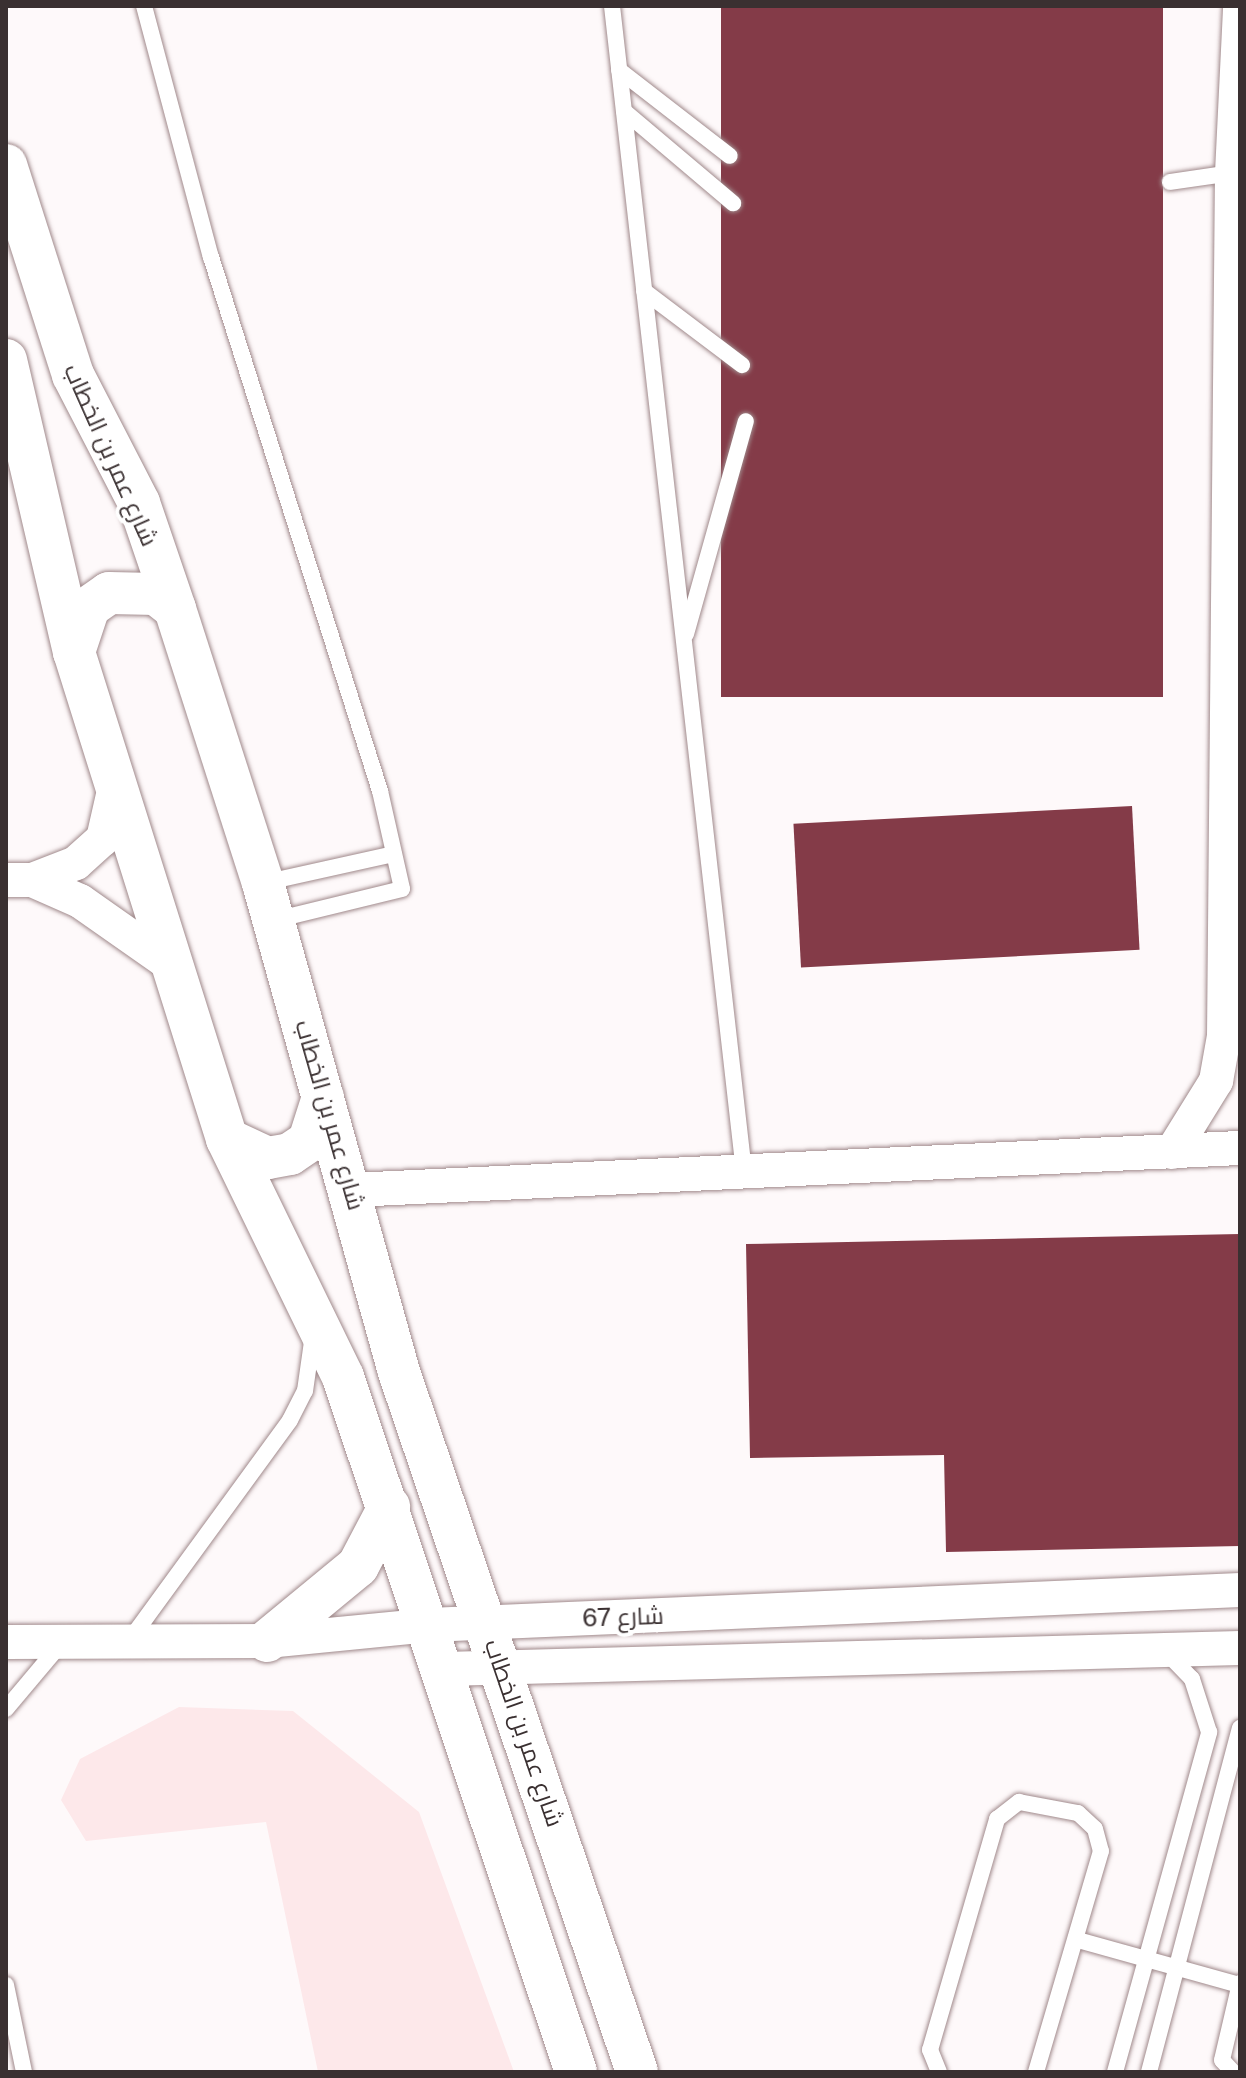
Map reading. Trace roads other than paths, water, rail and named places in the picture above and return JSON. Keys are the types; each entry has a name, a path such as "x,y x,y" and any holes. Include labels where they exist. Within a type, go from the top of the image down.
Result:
{"street":[{"path":"1172,1152 1216,1081 1224,1036 1232,173 1240,7"},
{"name":"شارع عمر بن الخطاب","path":"6,165 73,375 139,503 175,609 268,902 352,1190 399,1372 637,2072"},
{"path":"6,360 15,445 74,652 116,777 227,1139 343,1377 444,1669 576,2072"},
{"path":"74,652 89,607 109,593 156,594 175,609"},
{"path":"19,880 76,863 103,839 116,777"},
{"path":"19,880 80,901 174,967"},
{"path":"227,1139 268,1158 290,1154 309,1141 323,1097"},
{"path":"352,1190 1240,1148"},
{"path":"267,1641 335,1591 364,1557 389,1507"},
{"name":"شارع 67","path":"10,1637 64,1641 267,1641 486,1622 1240,1590"},
{"name":"شارع 67","path":"444,1669 1240,1648"}],"lane":[{"path":"144,6 211,257 394,854 402,889 268,902"},
{"path":"612,6 744,1171"},
{"path":"619,70 730,156"},
{"path":"624,111 733,203"},
{"path":"1170,182 1232,173"},
{"path":"644,291 742,365"},
{"path":"683,644 746,421"},
{"path":"268,902 394,854"},
{"path":"129,1641 290,1420 312,1365 312,1317"},
{"path":"6,1709 64,1641"},
{"path":"1115,2072 1209,1732 1192,1679 1164,1650"},
{"path":"1149,2072 1240,1728"},
{"path":"939,2072 930,2050 997,1819 1019,1802 1049,1802 1095,1829 1101,1851 1078,1940 1036,2072"},
{"path":"1078,1940 1240,1984 1222,2060 1233,2072"},
{"path":"6,1985 24,2072"}]}
